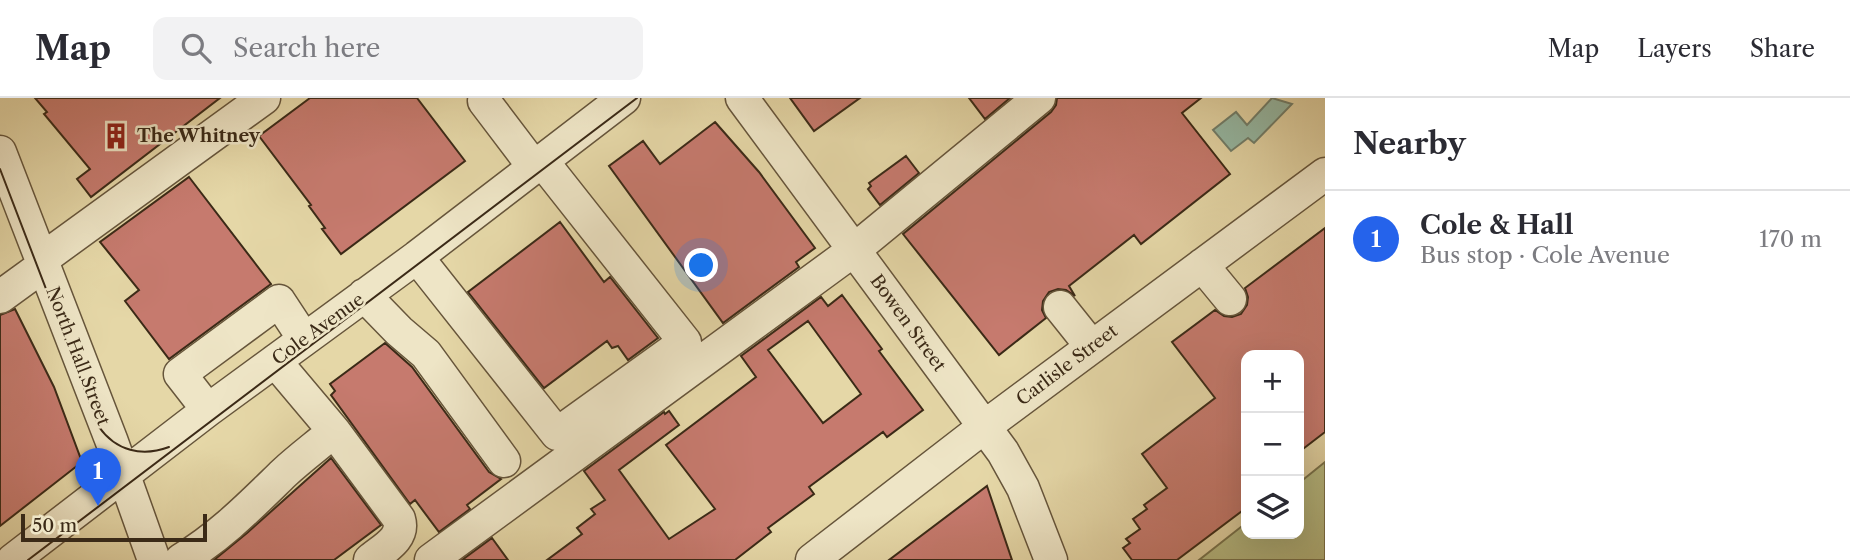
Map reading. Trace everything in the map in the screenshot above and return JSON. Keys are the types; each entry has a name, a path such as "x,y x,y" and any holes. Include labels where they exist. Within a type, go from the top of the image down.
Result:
{"street":[{"path":"0,297 148,168 264,98"},
{"name":"Cole Avenue","path":"13,560 624,98"},
{"name":"Bowen Street","path":"743,98 1003,452 1023,488 1051,560"},
{"path":"431,560 854,250 1039,98"},
{"path":"417,257 557,434 685,342 484,101"},
{"name":"North Hall Street","path":"0,152 154,560"},
{"name":"Carlisle Street","path":"812,560 984,426 1323,177"},
{"path":"1202,265 1230,299"},
{"path":"364,295 398,331 426,354 503,461"},
{"path":"208,410 180,373 279,301 304,339"},
{"path":"1060,307 1092,347"},
{"path":"275,361 334,431 401,524 396,540 370,560"},
{"path":"181,560 208,543 240,517 286,471 334,431"}],"green space":[{"path":"1325,462 1325,560 1199,560 1241,527 1241,539 1304,539 1304,479"}],"shaded area":[{"path":"1272,98 1292,104 1254,143 1248,138 1231,151 1213,130 1236,112 1247,125"}],"building":[{"name":"The Whitney","path":"35,98 220,98 91,197 77,179 90,169 44,114 47,112"},
{"path":"310,98 417,98 465,161 341,254 322,229 325,228 309,206 311,205 259,136"},
{"path":"790,98 860,98 814,131"},
{"path":"969,98 1010,98 985,119"},
{"path":"1057,98 1201,98 1182,113 1230,174 1141,244 1134,235 1069,286 1075,296 1066,290 1049,292 1043,301 1042,310 1046,318 999,355 903,234 1051,112"},
{"path":"715,122 759,172 815,248 796,262 799,267 723,323 609,166 643,141 660,164"},
{"path":"906,156 919,173 880,205 868,189 871,186 869,183"},
{"path":"189,177 271,284 169,359 125,301 139,290 100,242"},
{"path":"560,222 604,282 610,277 658,338 628,360 618,346 612,348 607,341 544,388 468,292"},
{"path":"1325,228 1325,432 1304,448 1304,350 1241,350 1241,512 1177,560 1132,560 1123,548 1130,543 1126,539 1140,529 1133,519 1147,509 1144,505 1167,488 1142,454 1215,398 1172,342 1215,310 1224,316 1241,314 1247,305 1245,288"},
{"path":"842,295 923,410 887,437 883,432 809,487 814,494 768,528 771,532 735,560 547,560 582,534 577,528 595,514 591,509 605,500 584,471 664,412 665,414 669,411 679,425 619,470 669,539 715,509 666,445 756,377 741,356 821,297 828,306","holes":["808,321 861,394 823,423 768,350"]},
{"path":"15,309 54,387 82,462 0,526 0,315"},
{"path":"385,343 412,367 489,472 501,479 467,505 470,509 439,532 415,500 410,504 331,395 335,391 330,384"},
{"path":"331,458 381,525 334,560 214,560 247,533"},
{"path":"987,486 1012,560 889,560"},
{"path":"492,538 508,560 462,560"}],"tram line":[{"path":"28,560 637,98"},
{"path":"0,169 99,427 113,442 130,450 149,451 169,447"}],"place":[{"name":"The Whitney","path":"116,136"},
{"name":"Cole & Hall","path":"98,506"}]}
